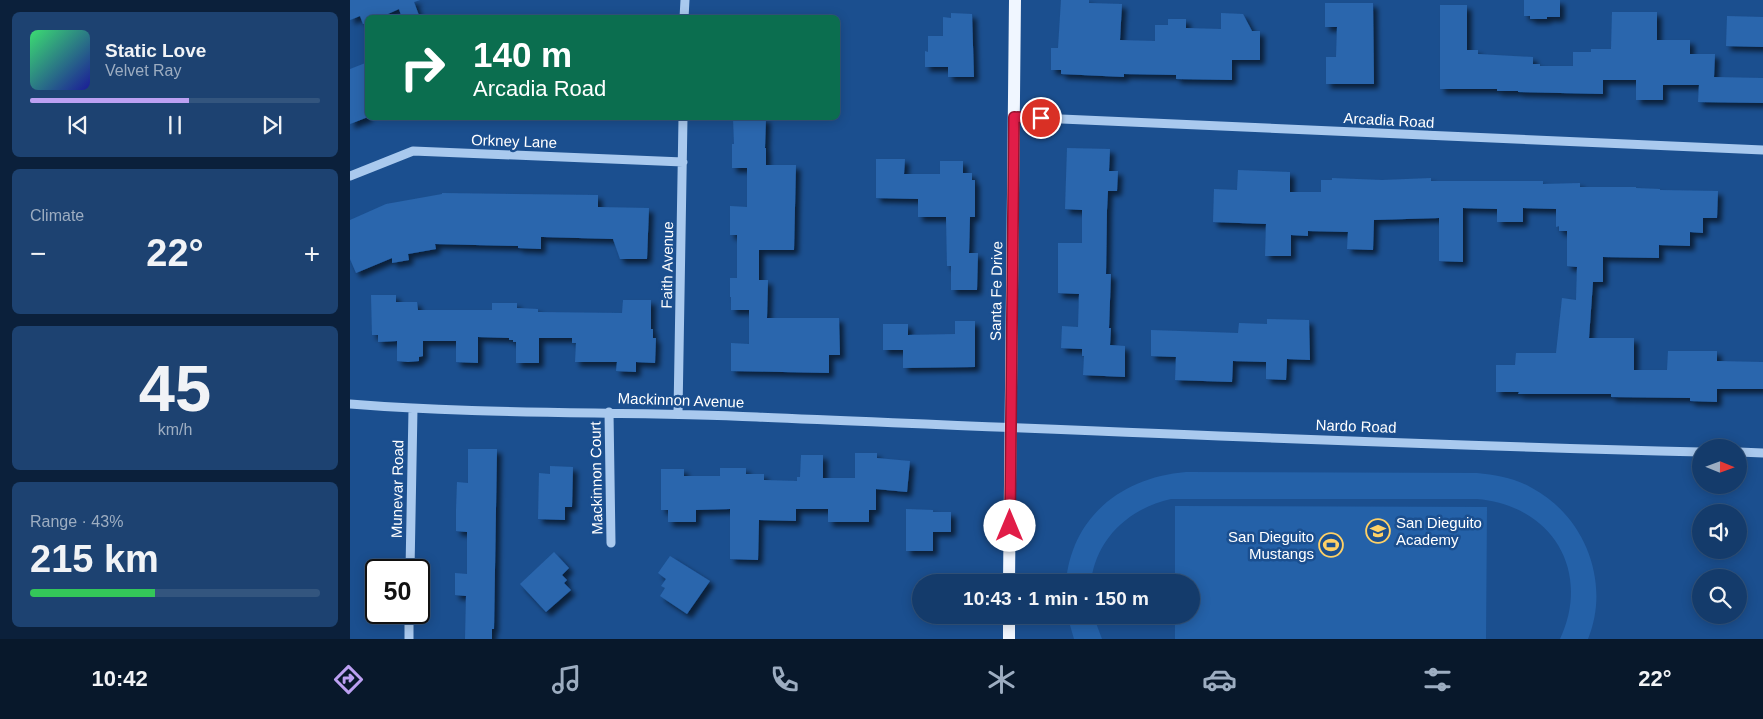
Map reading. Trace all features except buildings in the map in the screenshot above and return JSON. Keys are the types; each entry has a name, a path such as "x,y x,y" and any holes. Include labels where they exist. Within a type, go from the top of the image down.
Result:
{"main road":[{"name":"Santa Fe Drive","path":"1010,574 1015,0"},
{"path":"1009,624 1009,639"}],"street":[{"path":"684,0 684,15"},
{"name":"Arcadia Road","path":"1014,117 1763,150"},
{"name":"Faith Avenue","path":"678,413 683,120"},
{"name":"Orkney Lane","path":"350,176 413,151 683,162"},
{"name":"Mackinnon Avenue","path":"350,404 413,409 678,413 1010,427"},
{"name":"Munevar Road","path":"410,559 413,409"},
{"name":"Mackinnon Court","path":"609,412 611,543"},
{"name":"Nardo Road","path":"1010,427 1692,452"},
{"path":"1748,452 1763,453"},
{"path":"409,624 409,639"}],"shaded area":[{"path":"1186,472 1477,473 1512,479 1532,488 1551,500 1579,533 1588,553 1594,574 1596,596 1594,618 1588,639 1560,639 1569,613 1571,589 1567,566 1558,545 1544,528 1526,514 1503,504 1477,499 1171,499 1156,503 1142,510 1118,527 1100,552 1092,574 1067,574 1070,559 1078,538 1090,520 1105,504 1122,492 1142,482 1163,475"},
{"name":"San Dieguito Mustangs","path":"1175,506 1487,507 1486,639 1175,639 1175,624 1200,624 1200,574 1175,574"},
{"path":"1070,624 1096,624 1102,639 1074,639"}],"place":[{"name":"San Dieguito Academy","path":"1378,531"},
{"name":"San Dieguito Mustangs","path":"1331,545"}],"route":[{"path":"1010,526 1014,117 1041,118"}]}
